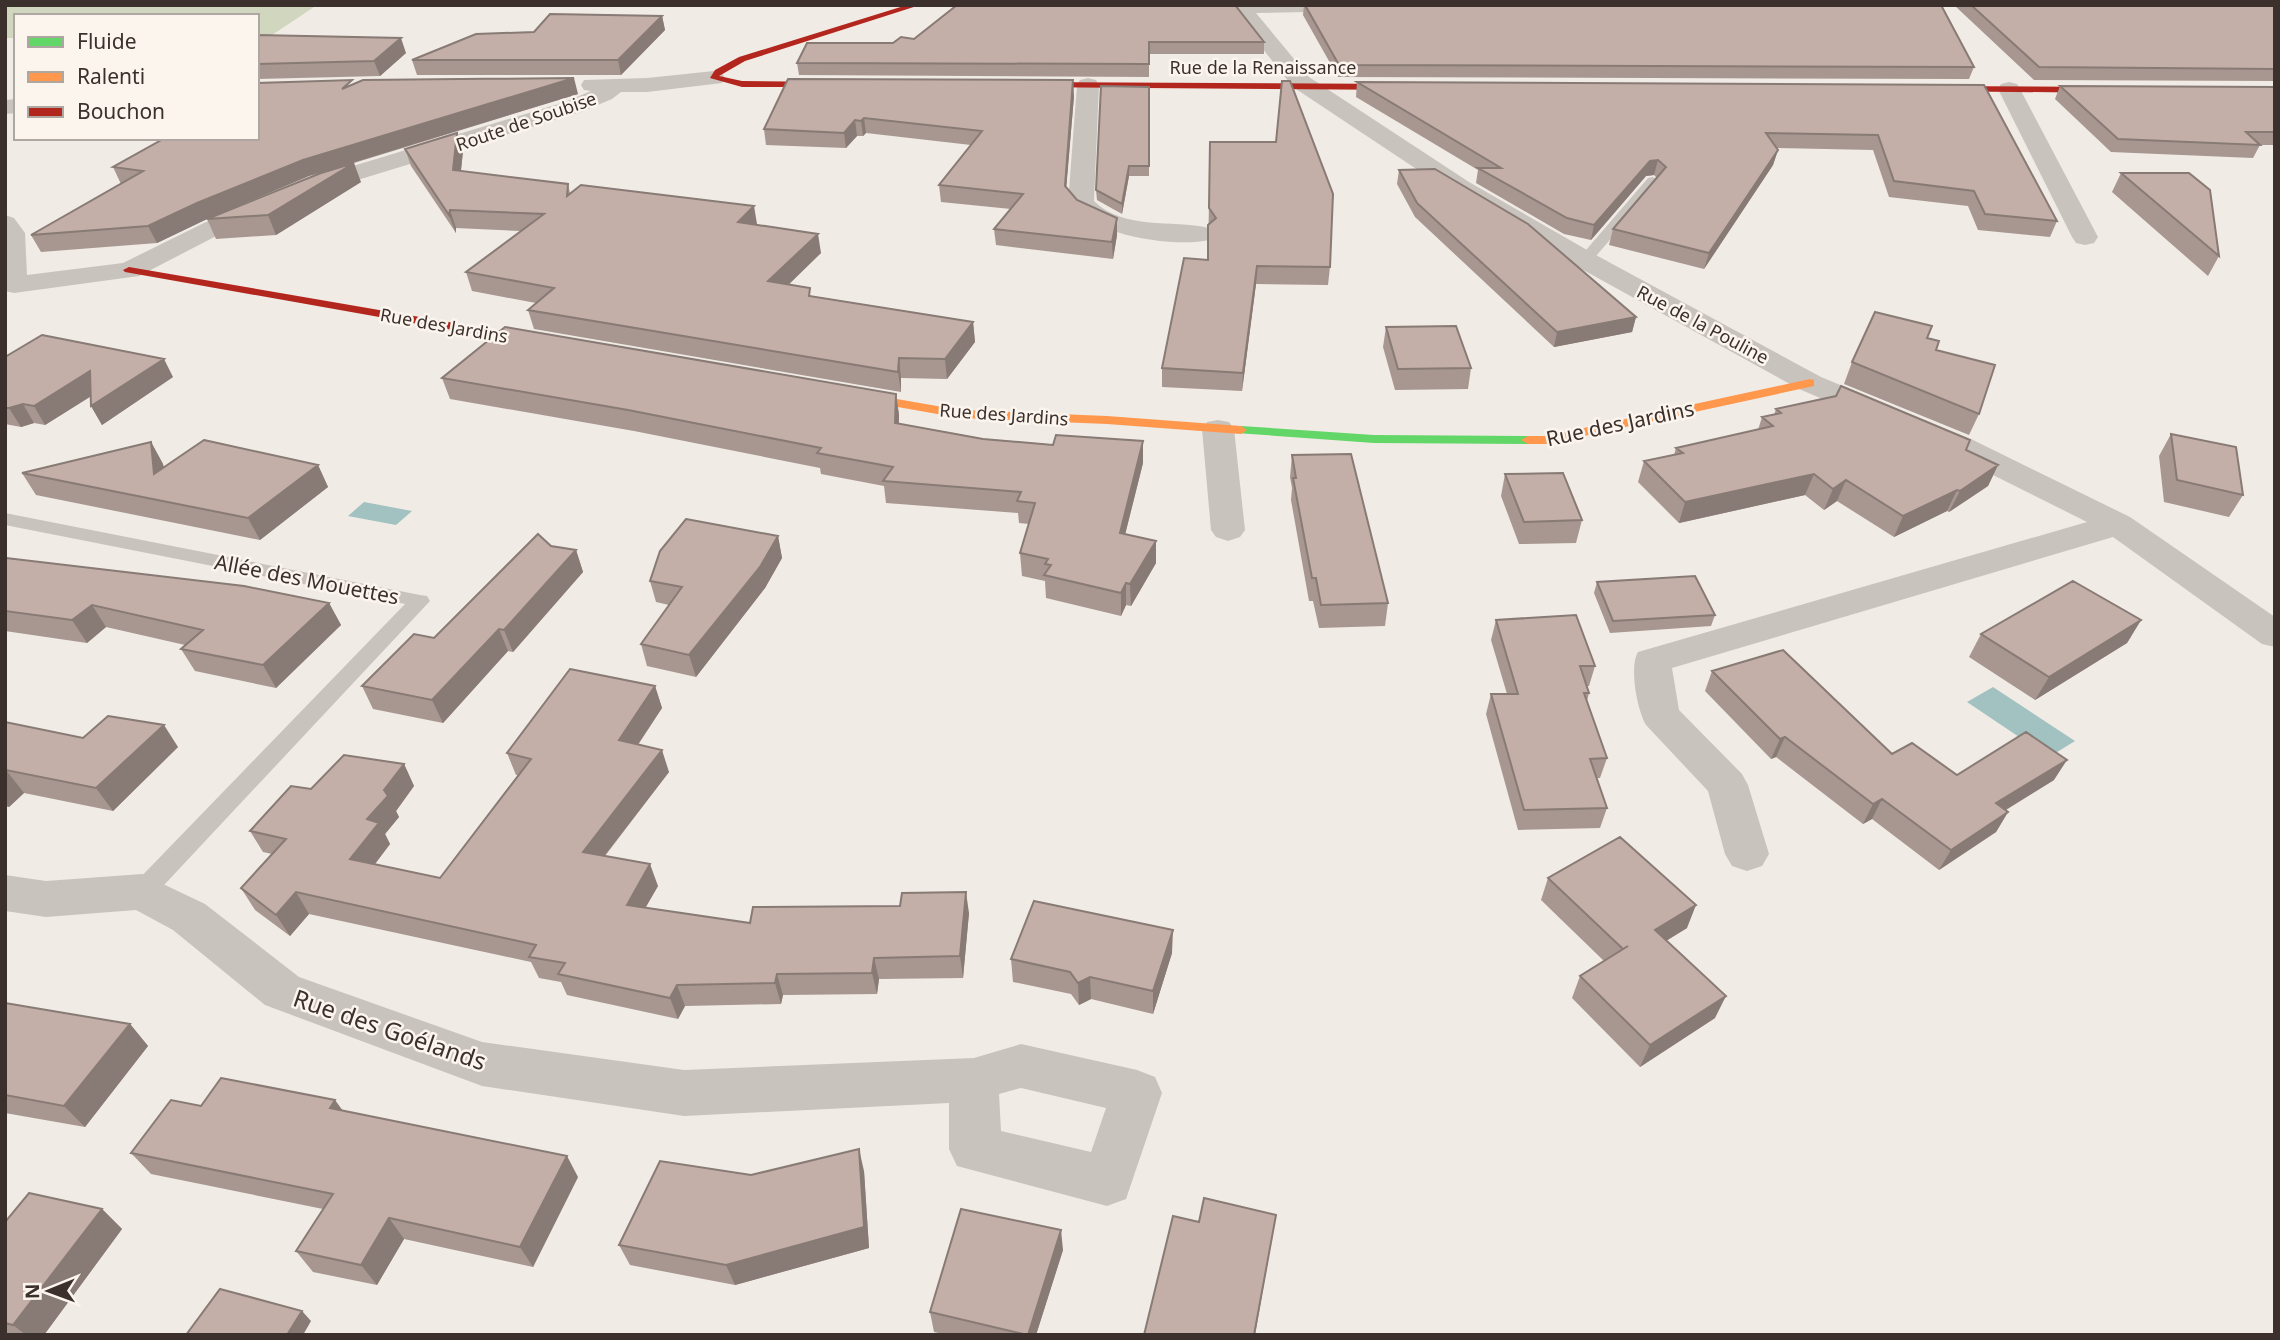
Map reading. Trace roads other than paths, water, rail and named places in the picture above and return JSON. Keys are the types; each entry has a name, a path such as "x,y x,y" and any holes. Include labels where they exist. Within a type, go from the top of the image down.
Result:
{"street":[{"path":"714,78 718,72 742,59 916,5"},
{"path":"1201,8 1354,5"},
{"name":"Rue de la Pouline","path":"1241,8 1308,87 1460,187 1585,260 1810,383 1960,446 2118,524 2275,635"},
{"path":"566,85 616,86 714,78 742,84 851,85"},
{"name":"Rue de la Renaissance","path":"1005,85 1418,87"},
{"path":"1088,85 1081,202 1088,213 1117,225 1200,234"},
{"name":"Route de Soubise","path":"10,293 129,270 215,227 319,184 573,107 605,94 616,86"},
{"path":"1913,89 2122,90"},
{"path":"2009,89 2085,237"},
{"path":"5,223 12,233 10,293"},
{"name":"Rue des Jardins","path":"129,270 560,345"},
{"name":"Rue des Jardins","path":"830,391 960,414 1107,420 1374,439 1547,440 1810,383"},
{"path":"1218,429 1228,530"},
{"path":"1747,855 1727,785 1660,715 1652,661 2118,524"},
{"path":"5,893 46,899 142,892"},
{"name":"Rue des Goélands","path":"142,892 189,917 282,991 482,1064 684,1093 974,1080"}],"lane":[{"path":"1585,260 1653,181"},
{"name":"Allée des Mouettes","path":"5,519 420,601 142,892"}],"water":[{"path":"364,502 412,511 396,525 348,516"},
{"path":"1993,687 2075,741 2049,757 1967,702"}]}
